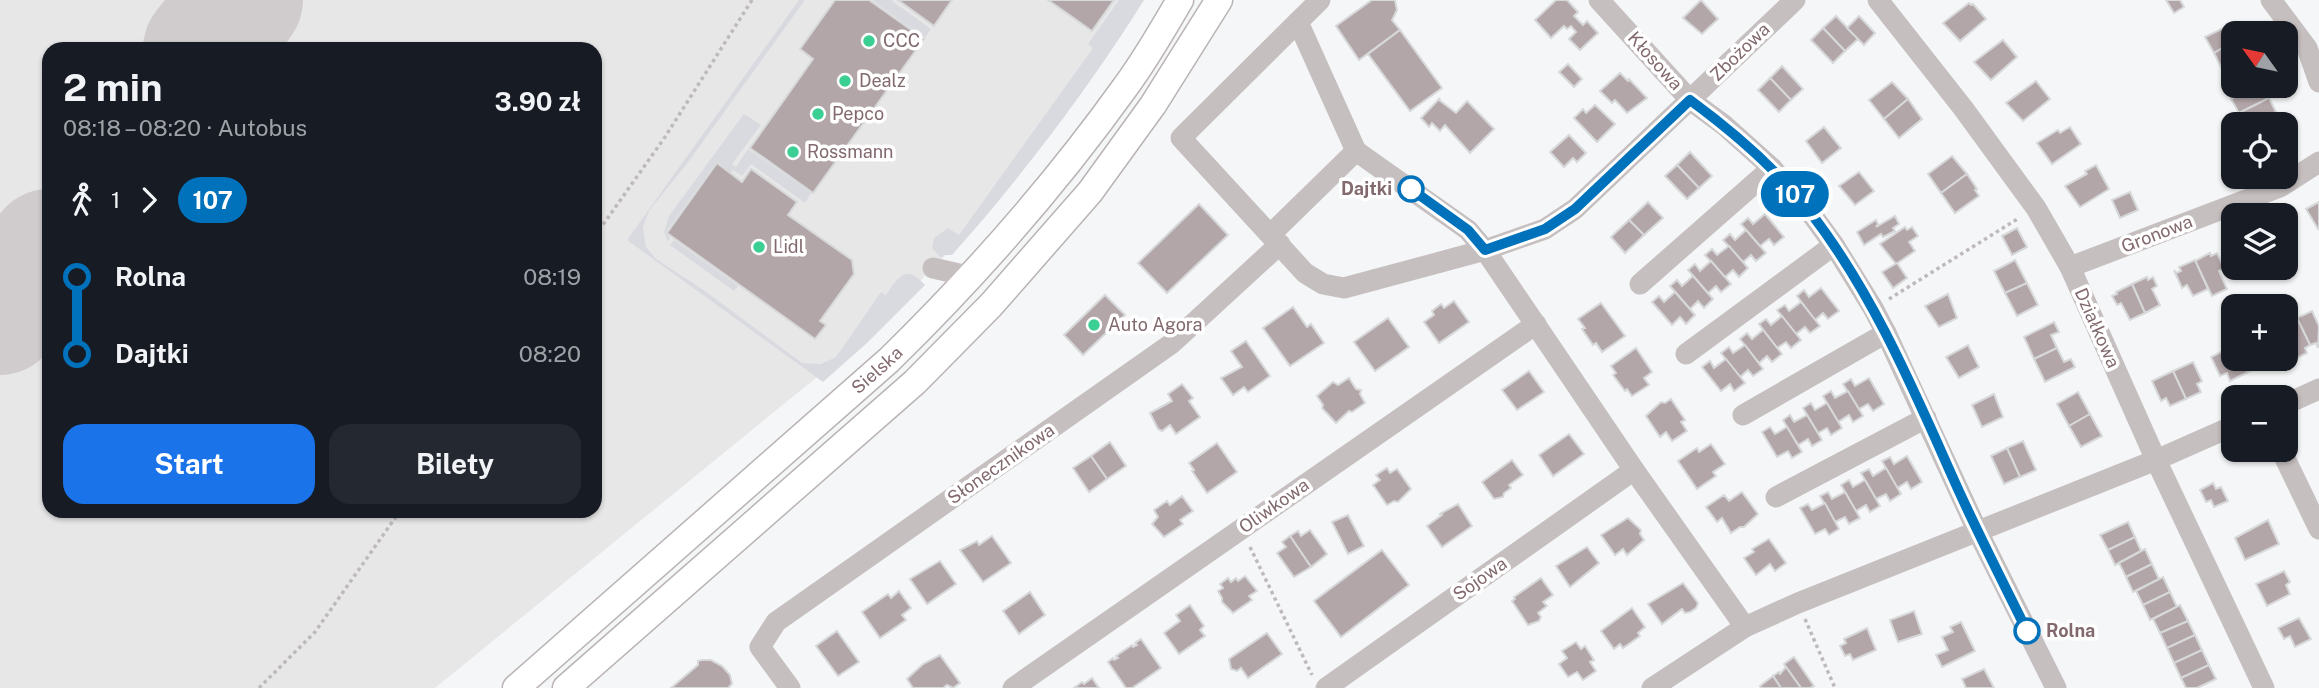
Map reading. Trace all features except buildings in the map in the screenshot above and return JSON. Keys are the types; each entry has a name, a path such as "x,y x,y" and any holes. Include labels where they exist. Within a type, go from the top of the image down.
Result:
{"main road":[{"name":"Sielska","path":"516,688 888,360 945,306 1059,175 1121,94 1180,0"},
{"name":"Sielska","path":"566,688 915,382 991,304 1090,192 1153,105 1219,0"}],"street":[{"path":"1320,0 1298,23 1356,151 1468,230 1485,250 1634,470 1745,627"},
{"name":"Kłosowa","path":"1599,0 1690,100 1724,125 1772,168 1834,245 1886,333 1977,530 2056,688"},
{"name":"Zbożowa","path":"1298,23 1181,138 1306,273 1323,284 1344,288 1485,250 1545,229 1575,209 1795,0"},
{"name":"Działkowa","path":"1878,0 1963,108 2036,208 2070,267 2156,460 2264,688"},
{"path":"2271,0 2313,51 2319,82"},
{"name":"Słonecznikowa","path":"790,688 760,647 776,622 1171,344 1275,239 1356,151"},
{"name":"Gronowa","path":"2070,267 2280,187 2319,162"},
{"path":"1640,284 1772,168"},
{"path":"1686,354 1834,245"},
{"name":"Oliwkowa","path":"1013,688 1536,324"},
{"path":"1743,415 1886,333"},
{"path":"2298,399 2319,389"},
{"path":"1776,497 1926,418"},
{"path":"1653,688 1745,627 1798,603 2156,460 2221,431"},
{"path":"2287,462 2319,530"},
{"name":"Sojowa","path":"1320,682 1634,470"}],"path":[{"path":"602,226 665,137 752,0"},
{"path":"1873,308 2036,208"},
{"path":"259,688 315,632 395,518"},
{"path":"1241,529 1320,682"},
{"path":"1798,603 1835,688"}],"shaded area":[{"path":"0,0 1139,0 964,236 891,311 817,377 435,688 0,688"},
{"path":"799,0 805,0 689,161 649,211 643,227 646,247 656,259 705,291 802,363 821,364 836,357 881,292 886,295 903,275 918,278 925,285 823,382 627,240"},
{"path":"872,0 891,0 931,29 925,38"},
{"path":"1119,0 1144,0 1077,100 1029,163 952,255 944,255 941,258 932,248 934,238 948,228 959,235 1093,48 1088,44"},
{"path":"743,115 761,125 732,164 736,167 748,149 811,193 805,203 751,164 742,176 733,170 730,173 717,161 665,233 670,237 668,242 664,232 669,216"},
{"path":"674,240 738,286 734,291 670,245"}],"runway":[{"path":"209,42 242,0"},
{"path":"0,314 42,259"}],"bus line":[{"name":"107","path":"1411,189 1468,230 1485,250 1545,229 1575,209 1690,100 1724,125 1772,168 1834,245 1873,308 2027,631"}],"place":[{"name":"CCC","path":"869,41"},
{"name":"Dealz","path":"845,81"},
{"name":"Pepco","path":"818,114"},
{"name":"Rossmann","path":"793,152"},
{"name":"Dajtki","path":"1411,189"},
{"name":"Lidl","path":"759,247"},
{"name":"Auto Agora","path":"1094,325"},
{"name":"Rolna","path":"2027,631"}]}
